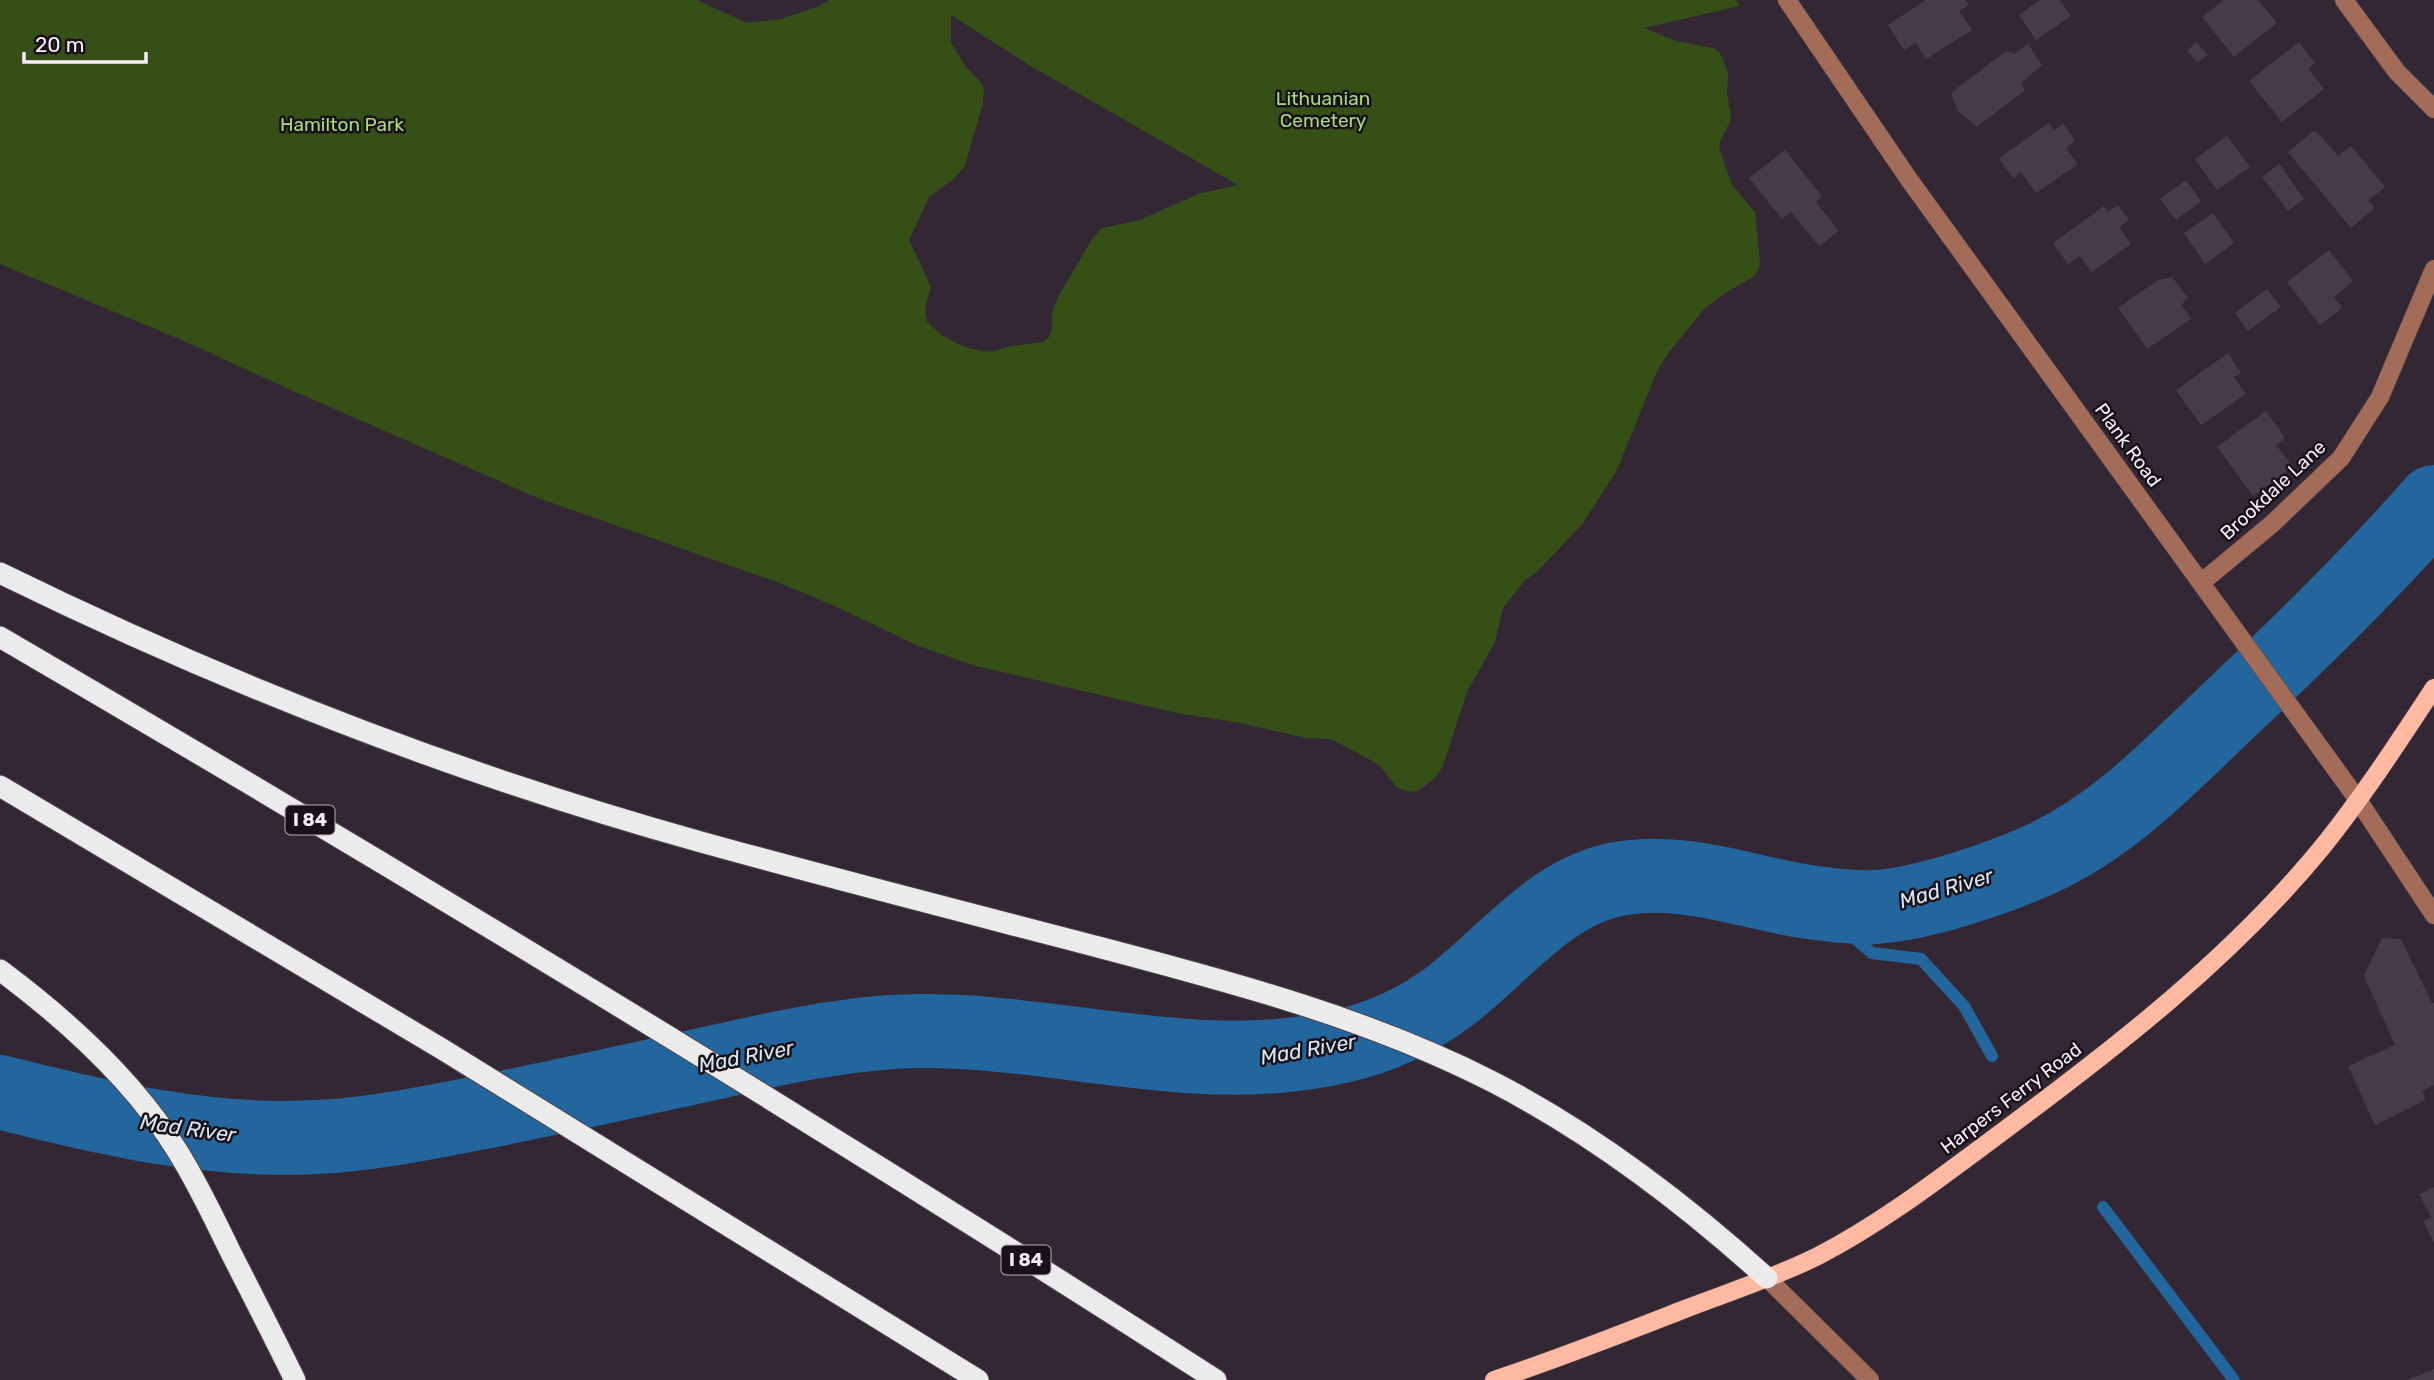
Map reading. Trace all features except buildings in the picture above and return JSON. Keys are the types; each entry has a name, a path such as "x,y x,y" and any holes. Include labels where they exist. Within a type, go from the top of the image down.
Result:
{"highway":[{"path":"0,573 204,667 329,718 468,769 699,842 1230,983 1330,1013 1392,1036 1458,1065 1531,1102 1638,1172 1724,1239 1767,1278"},
{"name":"I 84","path":"0,637 381,862 837,1140 1216,1380"},
{"path":"0,786 442,1049 978,1380"},
{"path":"0,970 68,1025 112,1068 147,1109 184,1163 295,1380"}],"main road":[{"name":"Harpers Ferry Road","path":"1494,1380 1767,1278 1819,1255 1876,1222 2040,1104 2140,1026 2226,947 2296,876 2358,800 2434,688"}],"street":[{"name":"Plank Road","path":"1787,0 1908,178 2358,800 2434,915"},
{"path":"2344,0 2397,72 2434,109"},
{"name":"Brookdale Lane","path":"2202,582 2272,524 2340,458 2380,397 2434,269"},
{"path":"1767,1278 1870,1380"}],"green space":[{"path":"0,0 697,0 747,23 781,19 830,0 1736,0 1740,6 1644,28 1676,41 1713,48 1723,59 1728,73 1727,94 1731,115 1719,148 1732,185 1755,212 1760,261 1759,269 1753,277 1704,309 1669,352 1657,371 1617,470 1583,523 1537,572 1525,580 1503,608 1495,642 1467,692 1443,766 1435,778 1418,791 1411,792 1396,787 1374,762 1331,739 1306,738 1241,723 1177,713 976,666 916,645 777,582 538,498 191,344 0,264","holes":["951,15 1029,65 1238,185 1198,194 1140,220 1102,228 1092,239 1058,297 1052,313 1052,330 1049,337 1043,342 990,352 971,349 943,336 927,322 925,308 931,287 909,240 929,197 956,177 965,165 983,103 984,89 981,83 966,67 951,43"]}],"waterway":[{"name":"Mad River","path":"0,1092 78,1111 195,1132 275,1138 315,1137 434,1122 785,1047 892,1032 949,1031 1005,1035 1173,1055 1229,1058 1285,1055 1342,1046 1385,1033 1425,1013 1450,996 1552,909 1598,884 1624,878 1670,876 1809,902 1875,907 1915,901 1960,889 2041,859 2093,830 2163,773 2333,609 2434,502"},
{"path":"1825,903 1833,920 1872,953 1921,959 1964,1006 1992,1056"},
{"path":"2103,1207 2234,1380"}],"park label":[{"name":"Lithuanian Cemetery","path":"1323,109"},
{"name":"Hamilton Park","path":"342,124"}]}
